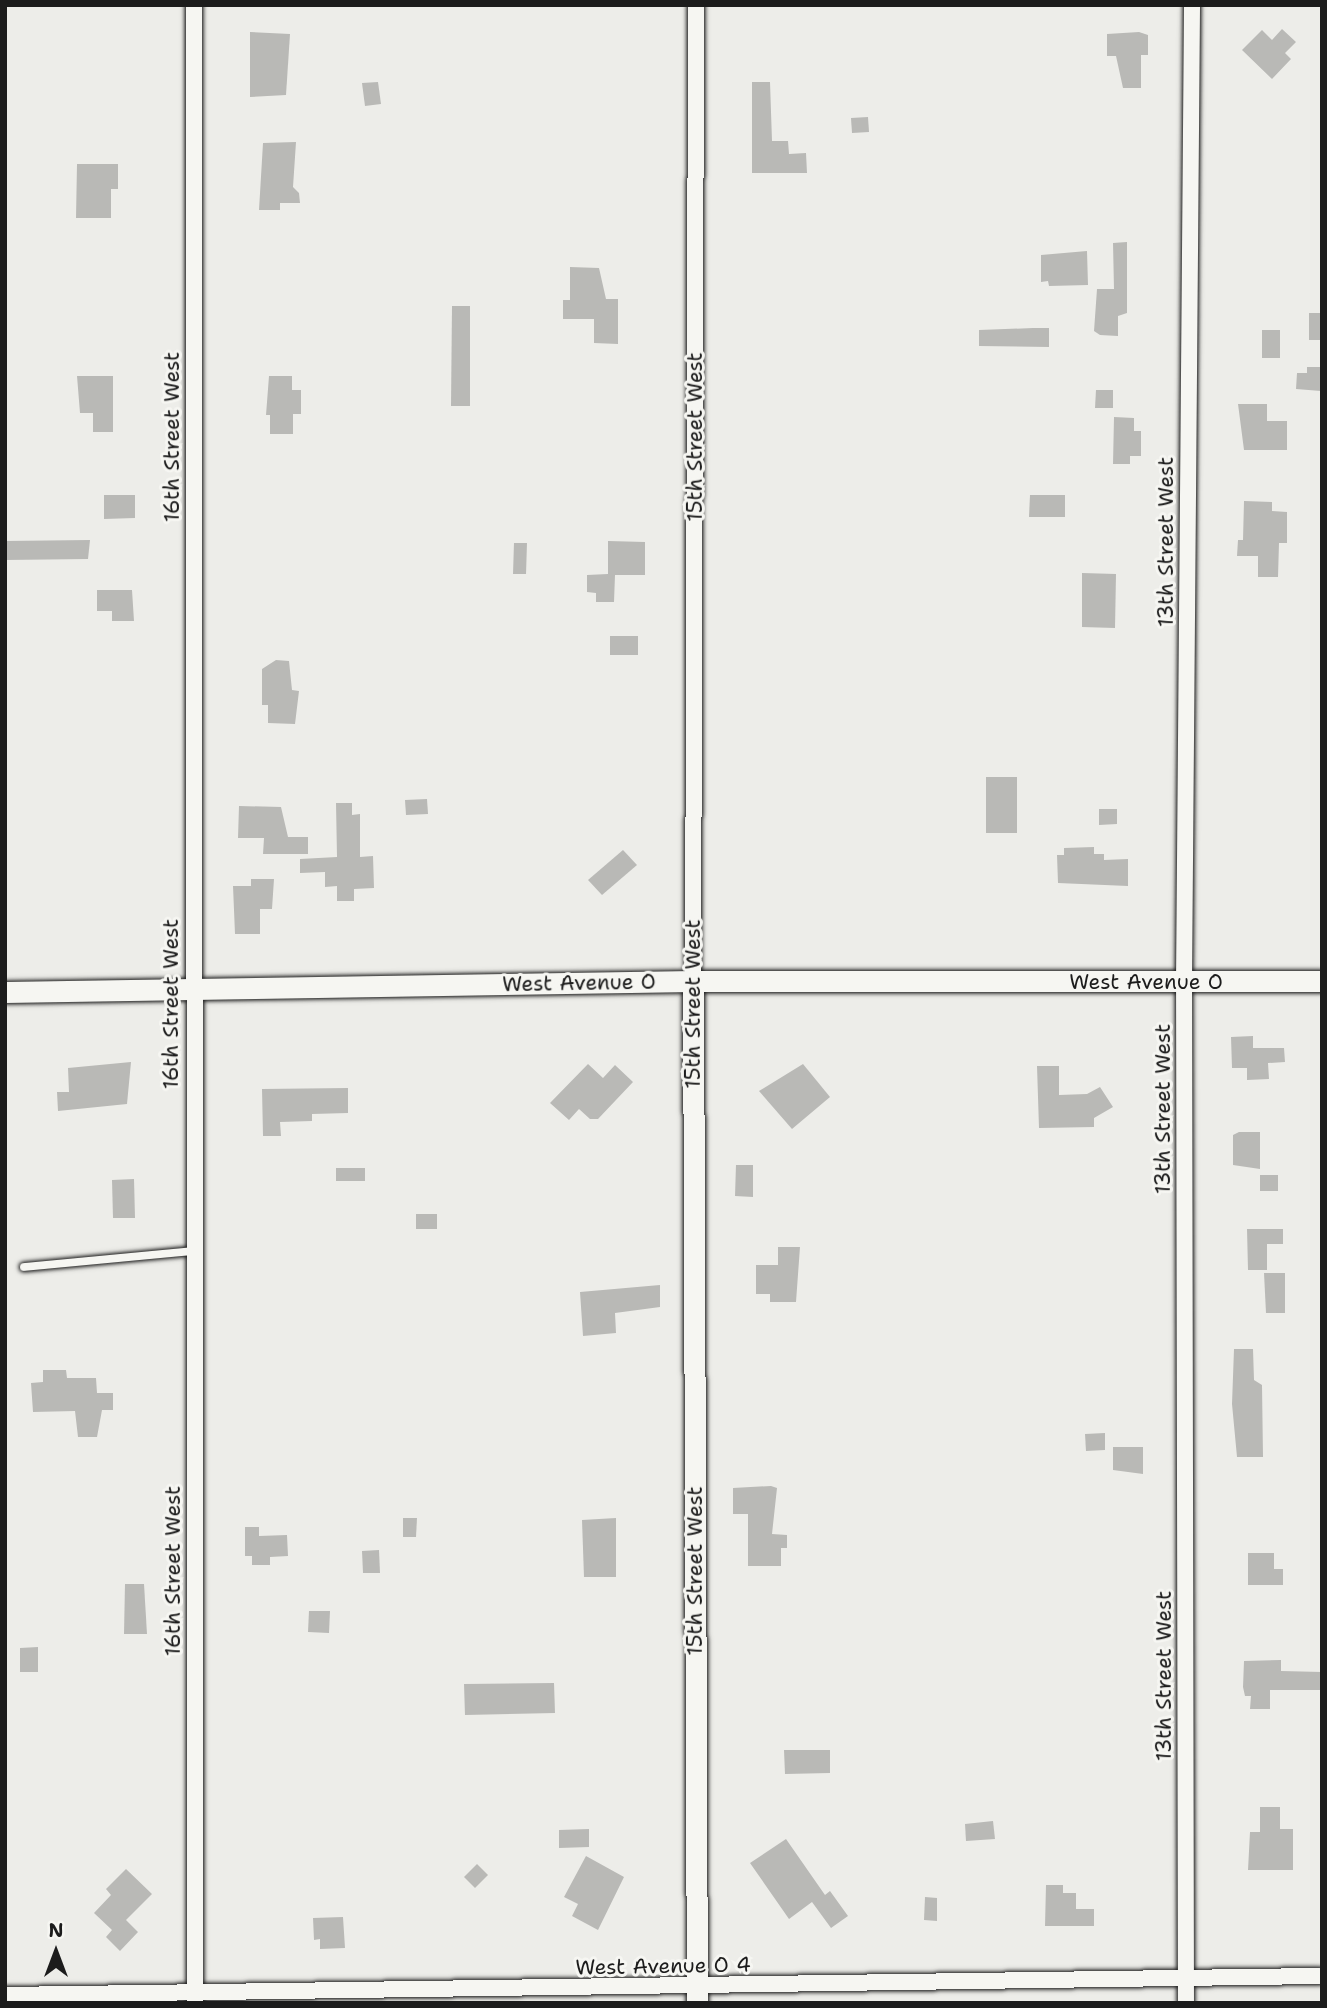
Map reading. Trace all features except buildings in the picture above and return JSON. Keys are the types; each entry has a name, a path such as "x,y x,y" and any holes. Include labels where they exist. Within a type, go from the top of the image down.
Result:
{"street":[{"name":"16th Street West","path":"194,5 192,989 195,1997"},
{"name":"15th Street West","path":"696,5 693,981 697,1995"},
{"name":"13th Street West","path":"1186,2003 1184,982 1192,5"},
{"name":"West Avenue O","path":"5,992 693,981 1322,981"},
{"name":"West Avenue O 4","path":"5,1995 697,1995 1320,1976"}],"lane":[{"path":"24,1268 193,1251"}]}
